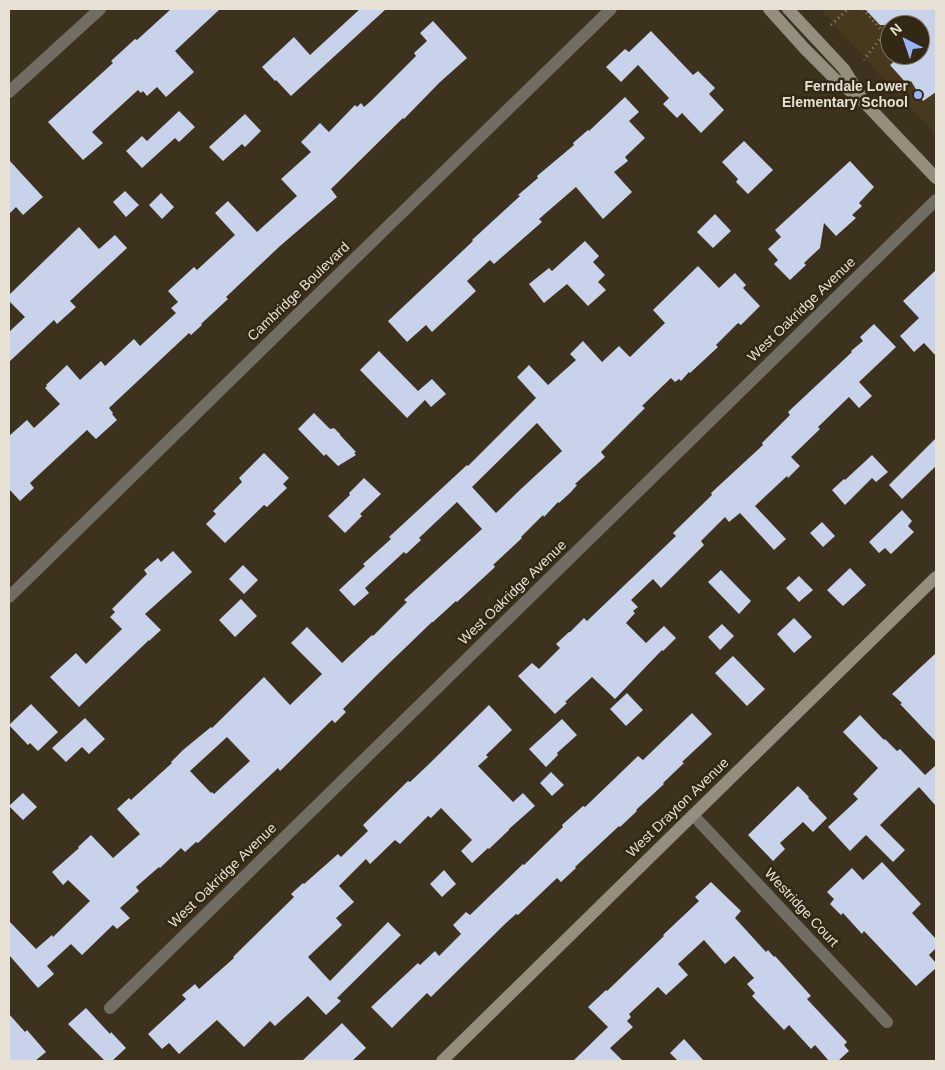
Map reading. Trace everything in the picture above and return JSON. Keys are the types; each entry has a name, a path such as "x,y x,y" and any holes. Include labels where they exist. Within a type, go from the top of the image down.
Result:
{"street":[{"path":"9,92 100,9"},
{"name":"Cambridge Boulevard","path":"9,597 611,9"},
{"path":"769,9 834,79 864,102 936,178"},
{"path":"788,9 844,69 864,102"},
{"name":"West Oakridge Avenue","path":"110,1008 936,200"},
{"name":"West Drayton Avenue","path":"442,1061 936,577"},
{"name":"Westridge Court","path":"693,815 887,1022"}],"path":[{"path":"831,25 848,9"},
{"path":"863,9 884,33 864,60"}],"shaded area":[{"name":"Ferndale Lower Elementary School","path":"820,9 936,9 936,135"}],"building":[{"path":"171,9 220,9 175,51 194,72 166,97 157,87 147,96 143,91 141,93 138,90 92,132 103,143 83,160 48,122 113,63 111,61"},
{"path":"360,9 386,9 291,96 262,67 294,37 310,55"},
{"path":"865,9 936,9 936,92 923,101 911,81 907,84 890,65 930,65 930,15 880,15 880,25"},
{"path":"433,21 467,58 331,189 337,197 280,246 226,297 228,299 202,325 191,335 189,333 109,408 117,420 96,439 87,430 30,483 34,488 20,501 9,489 9,436 27,420 34,428 60,404 45,388 46,385 67,365 80,380 101,361 105,366 134,339 140,346 176,313 171,308 178,302 168,291 194,267 197,270 235,235 215,213 228,201 257,232 297,196 281,179 311,152 301,142 320,123 329,132 355,105 357,107 361,103 364,107 371,101 416,56 414,53 427,41 420,33"},
{"path":"651,31 693,75 698,71 715,88 709,94 724,110 701,133 682,113 677,118 663,104 669,98 638,65 621,82 606,67 625,49 629,52"},
{"path":"625,97 639,112 629,121 645,138 625,157 628,161 614,172 632,192 603,219 576,187 539,219 542,222 494,264 490,260 467,281 476,291 432,332 426,325 407,342 388,321 520,196 518,195 538,178 537,176 574,145 573,143 589,131"},
{"path":"179,111 195,127 179,142 175,138 142,168 126,151 142,136 147,141"},
{"path":"245,114 261,131 245,147 242,144 223,161 209,147"},
{"path":"744,141 773,170 748,194 736,182 738,179 722,162"},
{"path":"9,160 43,197 23,215 16,207 9,214"},
{"path":"850,161 874,187 859,203 862,206 852,215 856,218 836,236 824,223 820,248 790,280 774,264 778,260 768,249 781,237 775,230"},
{"path":"125,191 139,205 126,217 113,202"},
{"path":"161,193 174,207 162,219 149,205"},
{"path":"715,214 731,231 713,248 697,232"},
{"path":"79,227 99,249 115,235 127,248 70,301 76,307 57,324 54,320 9,362 9,332 25,317 9,301 9,295"},
{"path":"585,241 599,256 593,262 605,275 598,282 606,290 588,306 567,284 544,303 529,284 549,268 552,271"},
{"path":"698,266 719,288 735,273 746,285 743,288 760,306 741,325 738,323 716,345 718,347 681,381 679,379 675,382 671,378 642,406 645,408 601,452 605,457 575,484 577,485 571,492 544,517 543,515 493,565 495,566 494,568 432,622 378,674 343,709 346,712 335,723 332,720 280,771 278,768 198,843 196,842 185,852 181,848 136,887 139,891 120,908 130,918 117,929 113,925 82,955 71,944 47,966 54,974 38,988 9,955 9,921 36,949 52,935 53,937 90,901 68,880 63,885 52,872 91,835 113,858 140,834 117,809 129,798 131,800 172,763 183,750 212,728 264,677 290,705 322,674 291,643 307,627 342,663 373,636 407,602 404,600 482,529 457,502 419,538 421,540 406,554 404,552 365,588 369,593 354,606 339,590 365,566 363,564 391,539 389,537 468,466 536,398 517,377 529,365 548,385 576,360 570,354 583,341 602,362 619,346 630,357 665,323 653,310","holes":["537,423 562,451 496,513 472,487","227,737 250,761 214,794 190,771"]},
{"path":"936,270 936,356 924,343 914,352 900,336 919,318 903,301"},
{"path":"874,324 896,347 859,382 872,396 859,408 849,397 791,457 800,466 755,506 786,539 774,550 740,513 729,522 725,517 701,541 704,545 661,588 653,579 631,600 638,607 633,611 635,613 626,623 646,643 664,626 676,638 615,699 592,677 555,714 518,676 532,663 539,669 560,648 556,644 584,618 587,621 676,536 673,533 712,495 711,493 763,445 762,443 790,415 788,412 863,341 860,337"},
{"path":"379,351 418,391 432,379 446,394 431,407 425,400 407,418 360,370"},
{"path":"314,413 330,429 334,428 340,434 356,452 354,453 356,455 338,466 326,454 324,456 298,429"},
{"path":"936,438 936,466 902,499 889,485"},
{"path":"264,453 289,478 283,484 287,488 267,507 264,505 225,543 206,524 216,514 213,511 242,482 239,478"},
{"path":"872,455 888,472 876,482 872,478 845,505 832,490"},
{"path":"364,478 381,494 360,514 362,516 345,533 328,516 350,495 349,493"},
{"path":"902,510 912,521 908,526 914,532 891,554 885,548 879,553 869,542"},
{"path":"822,522 835,536 823,547 810,533"},
{"path":"173,551 192,572 145,614 161,630 79,707 50,677 76,653 86,664 122,629 110,617 115,612 112,609 147,574 144,570 158,558 161,562"},
{"path":"243,565 258,580 244,594 229,579"},
{"path":"850,568 866,585 843,606 827,590"},
{"path":"721,570 751,601 739,614 708,582"},
{"path":"799,576 813,590 799,602 786,588"},
{"path":"241,599 257,616 235,637 219,620"},
{"path":"794,618 812,637 794,653 777,634"},
{"path":"722,624 734,636 720,650 708,637"},
{"path":"936,653 936,742 892,694"},
{"path":"733,656 765,689 747,706 715,673"},
{"path":"627,693 643,710 626,726 610,709"},
{"path":"31,704 58,732 38,751 30,743 28,745 9,725"},
{"path":"489,705 512,730 486,755 488,757 478,766 513,802 523,793 535,806 472,863 461,851 472,840 441,808 431,818 428,816 400,844 395,840 370,864 366,859 339,886 354,902 336,918 342,925 308,957 330,981 388,922 401,935 337,998 341,1001 326,1015 308,996 275,1026 270,1021 244,1047 217,1020 179,1054 169,1043 162,1049 148,1034 186,999 182,995 195,984 199,989 234,958 294,897 291,894 338,854 341,857 368,831 363,825"},
{"path":"692,713 712,734 682,762 684,763 637,811 561,882 557,878 518,915 516,914 506,923 431,997 427,993 392,1028 371,1007 418,963 420,965 435,951 439,956 461,934 453,925 466,912 470,915 563,827 562,825 583,806 585,807 638,756 643,760"},
{"path":"860,715 884,740 897,751 900,749 925,775 936,765 936,806 919,787 880,825 905,850 893,862 866,835 850,851 828,827 858,799 853,794 878,768 843,732"},
{"path":"85,718 105,739 89,754 82,747 66,762 52,748"},
{"path":"562,719 577,735 557,753 558,755 546,767 529,749"},
{"path":"551,772 564,785 552,796 540,783"},
{"path":"798,786 827,818 813,832 803,822 780,843 785,849 773,861 748,835"},
{"path":"23,793 37,807 23,820 9,806"},
{"path":"882,862 921,904 912,913 936,939 936,948 929,955 936,963 936,968 916,986 864,931 862,934 843,913 841,915 830,904 834,899 827,892 852,868 863,880"},
{"path":"444,870 456,884 442,897 430,884"},
{"path":"711,882 741,911 735,918 766,952 768,950 775,956 811,996 807,999 847,1042 844,1045 849,1051 838,1061 829,1061 815,1045 811,1049 789,1025 784,1030 752,996 755,993 747,984 754,978 734,956 725,964 704,940 678,964 688,975 666,995 658,987 629,1014 631,1017 627,1021 633,1027 610,1048 623,1061 573,1061 608,1027 588,1007 607,991 699,901 695,897"},
{"path":"86,1008 126,1048 112,1061 105,1061 68,1024"},
{"path":"9,1014 25,1032 27,1030 46,1052 35,1061 9,1061"},
{"path":"342,1023 366,1048 352,1061 302,1061"},
{"path":"684,1039 704,1061 678,1061 670,1053"}],"place":[{"name":"Ferndale Lower Elementary School","path":"918,95"}]}
